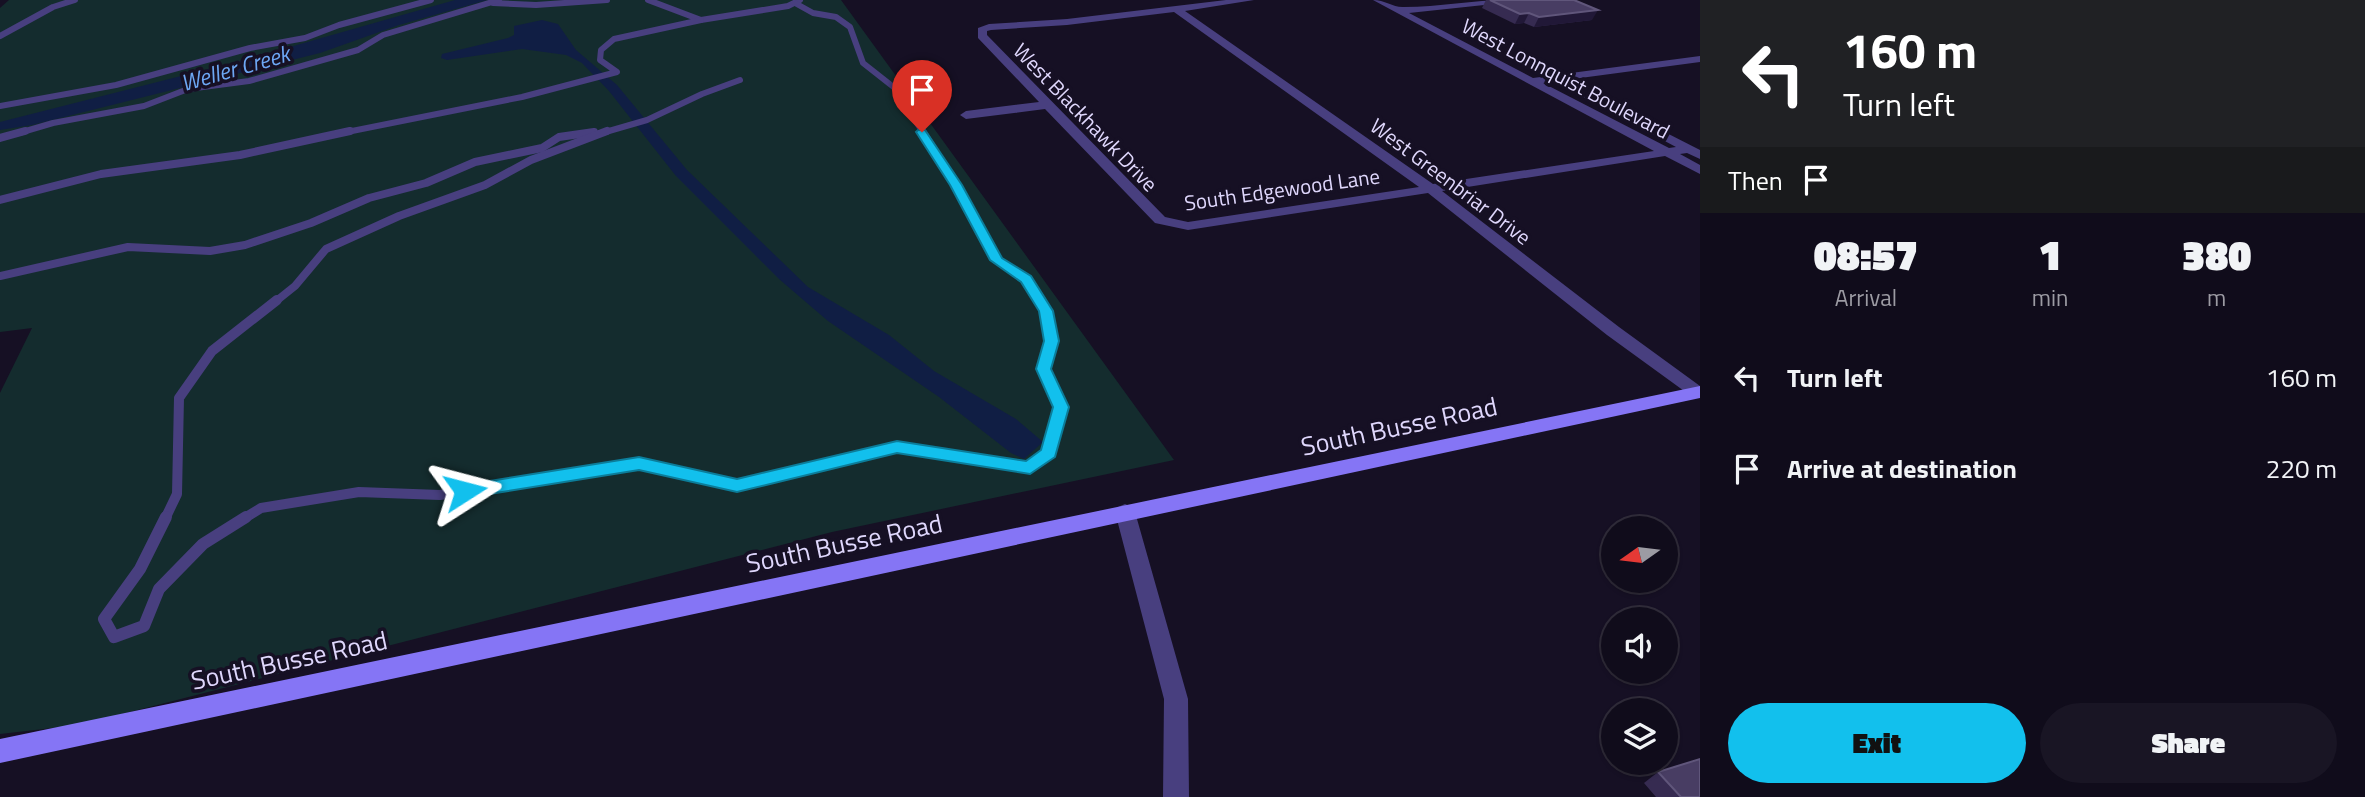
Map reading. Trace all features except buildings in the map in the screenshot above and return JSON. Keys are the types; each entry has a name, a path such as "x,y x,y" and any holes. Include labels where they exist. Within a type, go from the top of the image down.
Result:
{"main road":[{"name":"South Busse Road","path":"0,751 1699,392"}],"street":[{"path":"1175,8 1249,0"},
{"name":"West Lonnquist Boulevard","path":"1378,0 1416,9 1694,152"},
{"path":"1416,9 1503,0"},
{"name":"West Lonnquist Boulevard","path":"1398,6 1700,170"},
{"name":"West Blackhawk Drive","path":"1171,223 1160,220 1153,214 982,36 982,30 989,27 1080,21 1175,8"},
{"name":"West Greenbriar Drive","path":"1175,8 1432,190 1613,331 1699,392"},
{"path":"1532,81 1700,59"},
{"path":"966,115 1047,104"},
{"name":"South Edgewood Lane","path":"1171,223 1188,226 1667,153 1694,152"},
{"path":"1125,512 1176,699 1176,797"}],"lane":[{"path":"0,36 45,12 75,0"},
{"path":"0,106 116,85 250,48 305,38 339,25 431,0"},
{"path":"0,138 53,123 144,106 188,89 249,80 358,50 383,35 499,0"},
{"path":"491,3 520,7 559,6 607,0"},
{"path":"648,0 702,20"},
{"path":"0,200 101,174 240,155 402,119 522,97 617,72 600,60 601,50 614,39 646,30 798,1 813,13 836,17 850,27 863,63 896,89 956,185 997,260 1027,279 1046,311 1051,341 1043,369 1061,407 1049,453 1030,468 897,447 737,485 639,464 440,495 359,492 261,508 202,544 159,589 144,626 114,637 104,619 140,569 177,494 179,398 212,351 295,286 326,249 399,216 485,185 530,160 609,130 647,120 702,94 740,80"},
{"path":"0,276 128,247 210,251 244,245 311,223 369,198 426,183 475,162 542,148 559,136 609,130"}],"green space":[{"path":"9,0 841,0 1174,460 832,532 79,725 0,734 0,393 32,328 0,332 0,8"}],"water":[{"name":"Weller Creek","path":"455,0 487,0 399,25 320,53 32,125 0,130 0,122 248,59"},
{"path":"542,20 558,24 576,50 617,85 687,170 808,287 889,335 934,371 1016,419 1043,442 1024,459 1011,453 939,397 828,321 779,279 676,176 609,91 582,63 566,55 522,49 447,60 441,58 442,54 508,38 514,35 514,26"}],"route":[{"path":"465,491 639,464 737,485 897,447 1030,468 1049,453 1061,407 1043,369 1051,341 1046,311 1027,279 997,260 956,185 922,132"}]}
